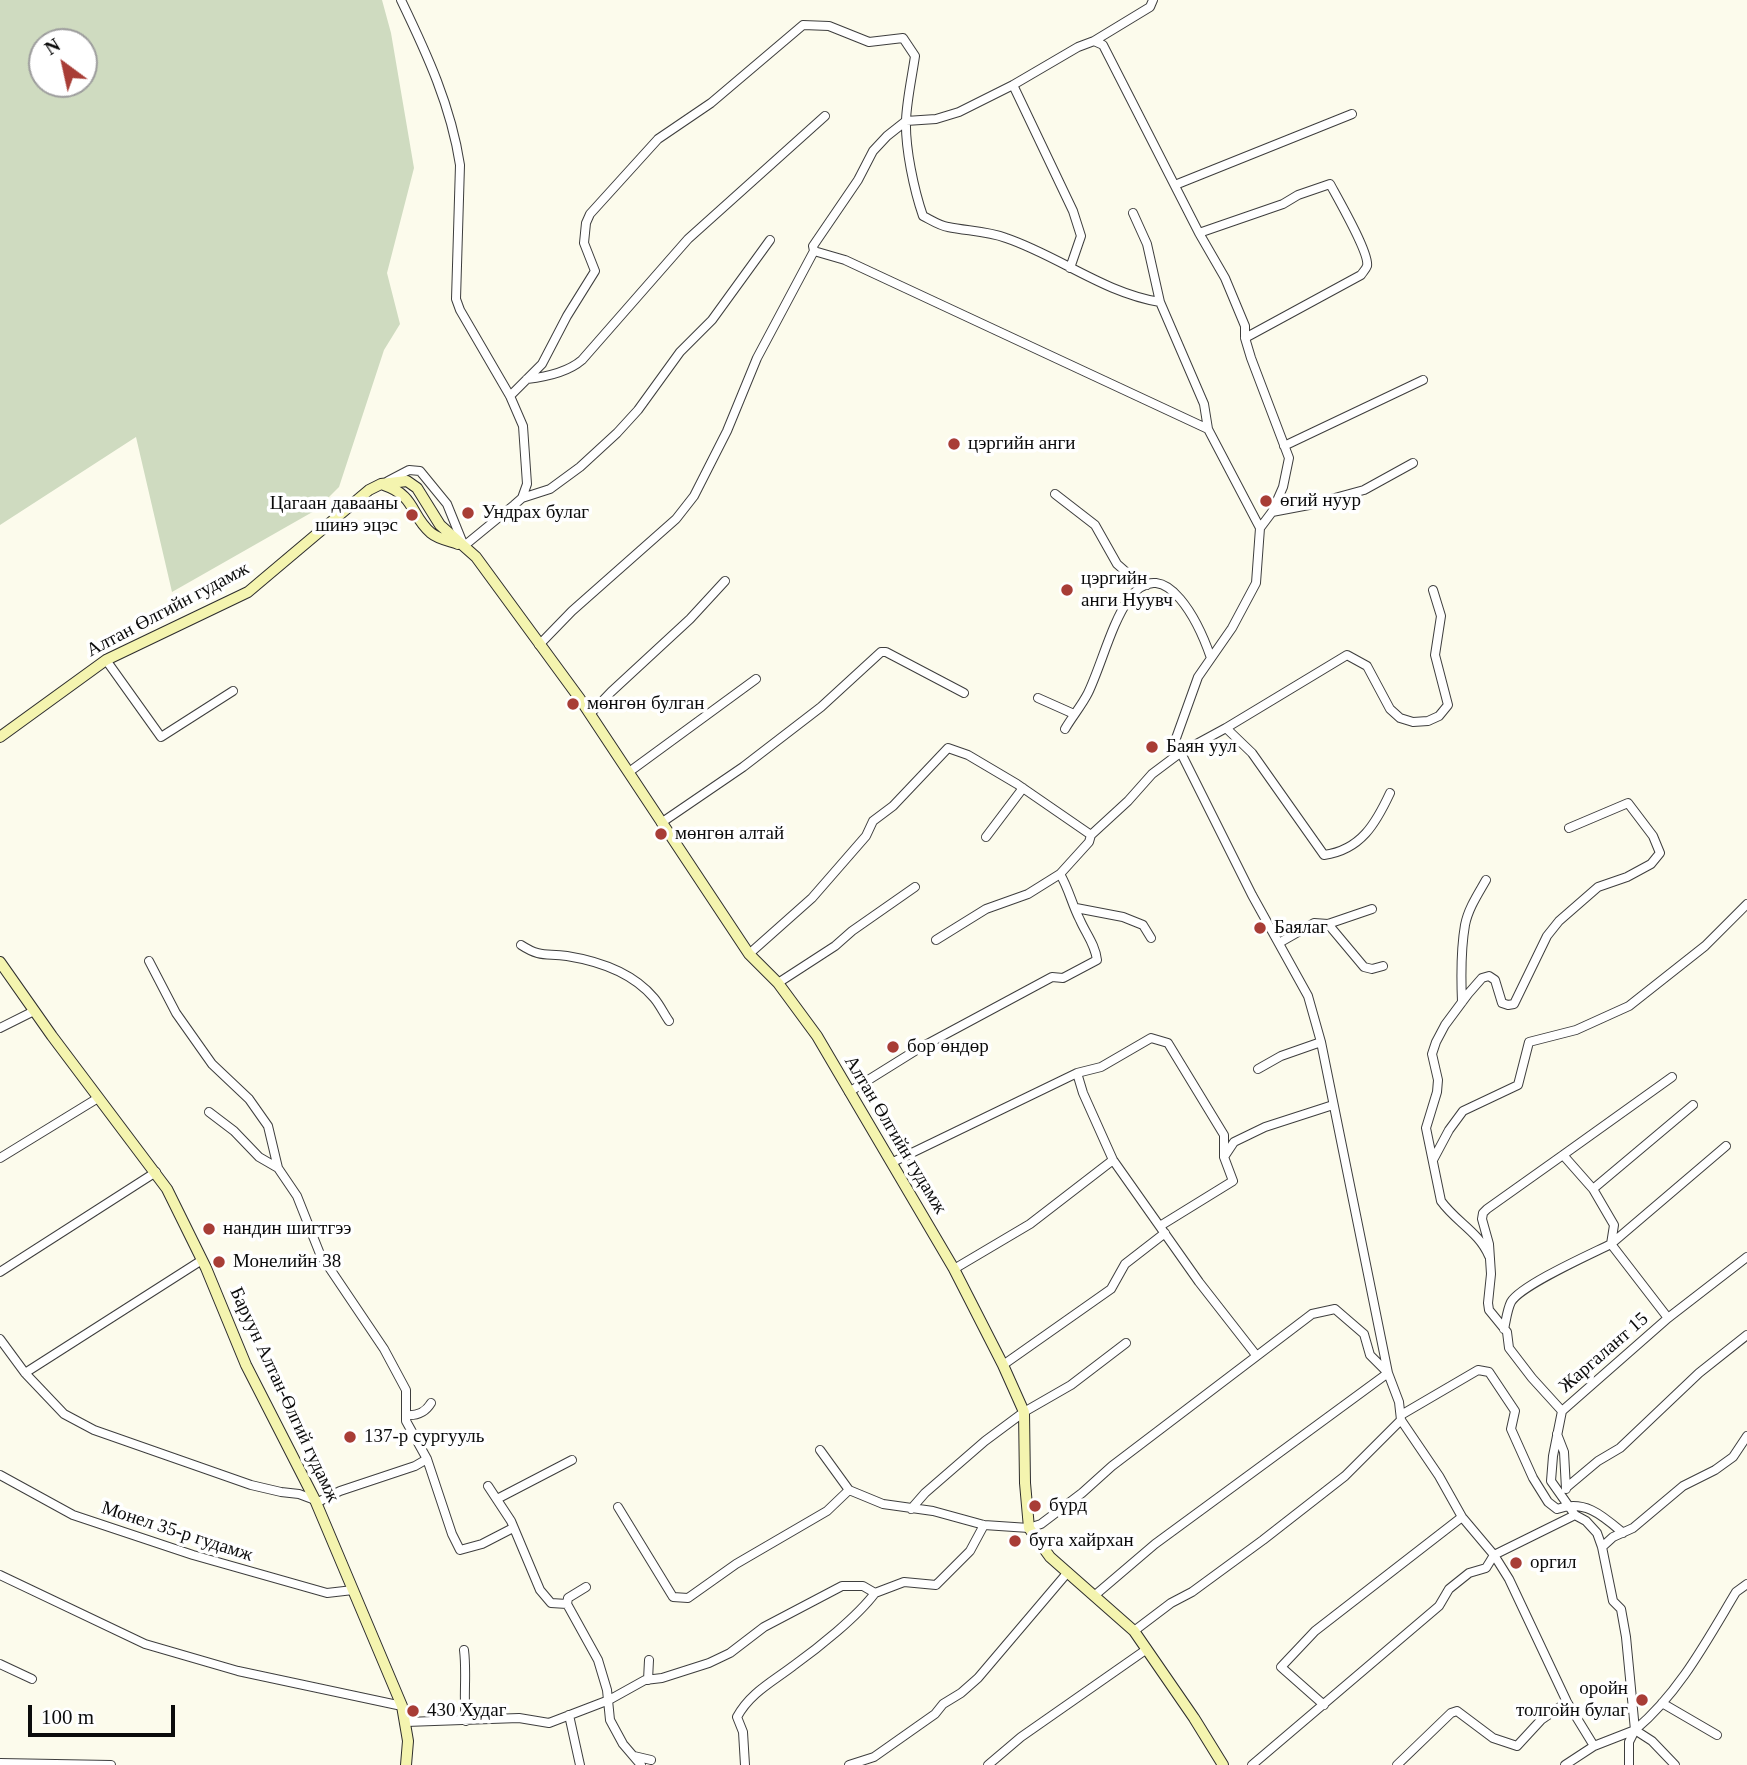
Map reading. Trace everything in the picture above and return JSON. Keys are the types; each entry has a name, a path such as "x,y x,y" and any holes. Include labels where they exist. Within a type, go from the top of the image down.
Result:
{"main road":[{"name":"Алтан Өлгийн гудамж","path":"0,737 106,660 248,592 369,490 382,484 399,490 432,535 464,546 476,557 590,714 749,954 778,983 817,1036 954,1269 1024,1412 1029,1528"},
{"name":"Баруун Алтан-Өлгий гудамж","path":"0,962 156,1172 177,1208 246,1365 316,1502 402,1706 408,1741 406,1765"},
{"path":"1029,1528 1051,1557 1134,1631 1223,1765"}],"street":[{"path":"401,0 429,59 447,105 457,143 460,165 456,299 510,396 523,426 527,484 522,498"},
{"path":"539,645 572,611 676,519 694,496 727,431 757,358 814,251 813,246 858,180 873,151 887,136 906,121 936,119 960,112 1013,85 1150,7 1153,0"},
{"path":"510,396 542,364 595,271 584,243 590,214 658,139 711,103 803,25 829,26 869,42 903,38 915,56 906,121 918,201 923,216 945,227 1004,237 1138,298 1160,302"},
{"path":"1094,41 1102,45 1225,278 1245,326 1245,338 1289,458 1283,487 1272,512 1260,528"},
{"path":"1013,85 1073,211 1080,236 1070,268"},
{"path":"1175,185 1352,114"},
{"path":"527,379 549,375 582,360 688,239 825,116"},
{"path":"1199,233 1283,204 1298,195 1330,184 1354,229 1367,260 1367,267 1361,275 1245,338"},
{"path":"1133,213 1147,244 1160,302 1204,404 1208,429 1260,528 1256,583 1232,628 1198,677 1175,741 1252,895 1308,996 1321,1042 1388,1373 1399,1402 1401,1417 1462,1517 1494,1555 1518,1594 1567,1702 1594,1746"},
{"path":"382,484 409,470 421,471 447,504 464,546 522,498 550,489 580,467 617,433 638,410 680,352 719,311 770,240"},
{"path":"814,251 845,260 1208,429"},
{"path":"1284,446 1423,380"},
{"path":"1272,512 1309,505 1364,489 1413,463"},
{"path":"1055,494 1095,525 1117,564 1134,579 1147,585"},
{"path":"590,714 690,619 725,581"},
{"path":"1065,729 1088,693 1128,600 1142,586 1153,584 1170,588 1184,601 1194,616 1212,658"},
{"path":"936,940 986,909 1028,894 1060,874 1089,842 1091,835 1128,801 1152,774 1180,753 1347,655 1367,666 1390,709 1400,718 1413,722 1429,721 1439,716 1448,705 1435,655 1441,616 1433,590"},
{"path":"662,823 743,767 821,707 881,652 886,652 964,693"},
{"path":"106,660 161,737 233,691"},
{"path":"629,772 756,679"},
{"path":"1038,698 1074,714"},
{"path":"1226,728 1252,753 1324,855 1341,850 1364,836 1375,824 1390,793"},
{"path":"749,954 812,898 866,836 873,821 892,806 948,748 968,755 1023,788 1091,835"},
{"path":"986,837 1023,788"},
{"path":"1489,1256 1485,1245 1448,1211 1441,1201 1426,1128 1437,1092 1438,1080 1432,1055 1436,1042 1445,1025 1482,978 1489,976 1495,980 1502,1003 1514,1004 1547,936 1559,921 1598,887 1651,864 1660,853 1653,836 1628,803 1569,828"},
{"path":"849,1092 918,1049 1052,977 1063,978 1097,960 1095,947 1078,917 1060,874"},
{"path":"1462,1002 1461,973 1465,926 1469,911 1486,880"},
{"path":"778,983 835,946 915,887"},
{"path":"1433,1160 1463,1111 1518,1085 1529,1042 1577,1030 1629,1006 1705,946 1747,904"},
{"path":"1076,908 1123,917 1143,925 1151,938"},
{"path":"1279,943 1307,925 1328,924 1372,909"},
{"path":"1328,924 1364,967 1372,969 1383,966"},
{"path":"521,945 536,955 599,962 630,979 653,997 668,1021"},
{"path":"149,961 176,1013 212,1064 249,1099 268,1126 278,1168 297,1196 320,1254 384,1349 406,1390 406,1421 427,1459 460,1550 482,1544 513,1528"},
{"path":"0,1028 34,1011"},
{"path":"893,1162 1077,1073 1101,1067 1151,1038 1168,1043 1224,1135 1224,1157 1233,1181 1162,1230 1125,1264 1111,1289 1003,1365"},
{"path":"1258,1069 1280,1056 1321,1042"},
{"path":"1077,1073 1083,1093 1113,1160 1199,1282 1256,1355"},
{"path":"1562,1411 1509,1348 1504,1329 1489,1310 1491,1274 1483,1213 1672,1077"},
{"path":"0,1158 99,1098"},
{"path":"1224,1157 1234,1142 1265,1127 1333,1105"},
{"path":"1593,1189 1693,1105"},
{"path":"209,1112 260,1157 278,1168"},
{"path":"1504,1329 1510,1304 1519,1294 1611,1244 1726,1146"},
{"path":"1563,1155 1593,1189 1614,1225 1611,1244 1668,1318"},
{"path":"954,1269 1030,1224 1113,1160"},
{"path":"0,1272 156,1172"},
{"name":"Жаргалант 15","path":"1602,1547 1597,1533 1586,1521 1574,1515 1551,1481 1562,1411 1668,1318 1747,1257"},
{"path":"25,1373 202,1260"},
{"path":"820,1450 849,1490 883,1504 933,1511 984,1525 1029,1528 1041,1524 1112,1466 1311,1314 1335,1309 1364,1334 1370,1355 1388,1373"},
{"path":"1567,1487 1598,1461 1620,1448 1699,1373 1747,1335"},
{"path":"0,1339 25,1373 64,1414 94,1430 251,1485 299,1494 316,1502 340,1491 415,1466 427,1459"},
{"path":"911,1509 965,1458 1024,1412 1071,1385 1126,1343"},
{"path":"1134,1631 1171,1603 1192,1592 1345,1476 1401,1417 1478,1370 1489,1372 1515,1411 1511,1429 1533,1478 1548,1503 1558,1509 1565,1502 1567,1487 1563,1452 1557,1434"},
{"path":"1094,1595 1155,1544 1388,1373"},
{"path":"406,1415 416,1416 431,1403"},
{"path":"1629,1765 1629,1742 1634,1730 1626,1637 1621,1609 1613,1601 1602,1547 1633,1528 1684,1486 1734,1457 1747,1436"},
{"path":"497,1499 572,1460"},
{"name":"Монел 35-р гудамж","path":"0,1475 74,1515 193,1555 327,1593 353,1590"},
{"path":"488,1486 512,1521 540,1590 551,1603 567,1604"},
{"path":"618,1507 673,1597 682,1599 688,1598 736,1564 827,1511 849,1490"},
{"path":"1565,1502 1581,1505 1601,1515 1623,1533"},
{"path":"1252,1765 1439,1606 1449,1589 1469,1573 1486,1568 1494,1555 1574,1515"},
{"path":"1324,1705 1281,1667 1315,1631 1462,1517"},
{"path":"745,1765 743,1732 737,1717 746,1701 798,1663 866,1605 875,1593 904,1583 936,1585 970,1551 984,1525"},
{"path":"849,1765 874,1757 961,1693 978,1678 1068,1572"},
{"path":"0,1575 145,1644 238,1671 402,1706"},
{"path":"1564,1765 1594,1746 1634,1730 1662,1703 1689,1669 1736,1592 1747,1584"},
{"path":"406,1722 519,1718 549,1723 609,1700 648,1680 662,1678 730,1653 764,1627 842,1586 863,1586 875,1593"},
{"path":"586,1587 568,1598 567,1604 598,1660 609,1700 610,1720 623,1744 641,1765"},
{"path":"988,1765 1021,1737 1147,1649"},
{"path":"464,1650 466,1683 463,1695 466,1721"},
{"path":"648,1680 649,1660"},
{"path":"0,1664 32,1679"},
{"path":"1397,1765 1451,1713 1457,1711 1493,1738 1517,1746 1541,1720 1567,1702"},
{"path":"1662,1703 1717,1735"},
{"path":"569,1715 580,1765"},
{"path":"1634,1730 1652,1741 1675,1765"},
{"path":"634,1756 651,1760"},
{"path":"0,1763 111,1765"}],"green space":[{"path":"0,0 382,0 391,33 414,168 387,273 400,324 384,350 339,487 316,510 172,592 136,437 0,525"}],"place":[{"name":"цэргийн анги","path":"954,444"},
{"name":"өгий нуур","path":"1266,501"},
{"name":"Ундрах булаг","path":"468,513"},
{"name":"Цагаан давааны шинэ эцэс","path":"412,515"},
{"name":"цэргийн анги Нуувч","path":"1067,590"},
{"name":"мөнгөн булган","path":"573,704"},
{"name":"Баян уул","path":"1152,747"},
{"name":"мөнгөн алтай","path":"661,834"},
{"name":"Баялаг","path":"1260,928"},
{"name":"бор өндөр","path":"893,1047"},
{"name":"нандин шигтгээ","path":"209,1229"},
{"name":"Монелийн 38","path":"219,1262"},
{"name":"137-р сургууль","path":"350,1437"},
{"name":"бүрд","path":"1035,1506"},
{"name":"буга хайрхан","path":"1015,1541"},
{"name":"оргил","path":"1516,1563"},
{"name":"оройн толгойн булаг","path":"1642,1700"},
{"name":"430 Худаг","path":"413,1711"}]}
